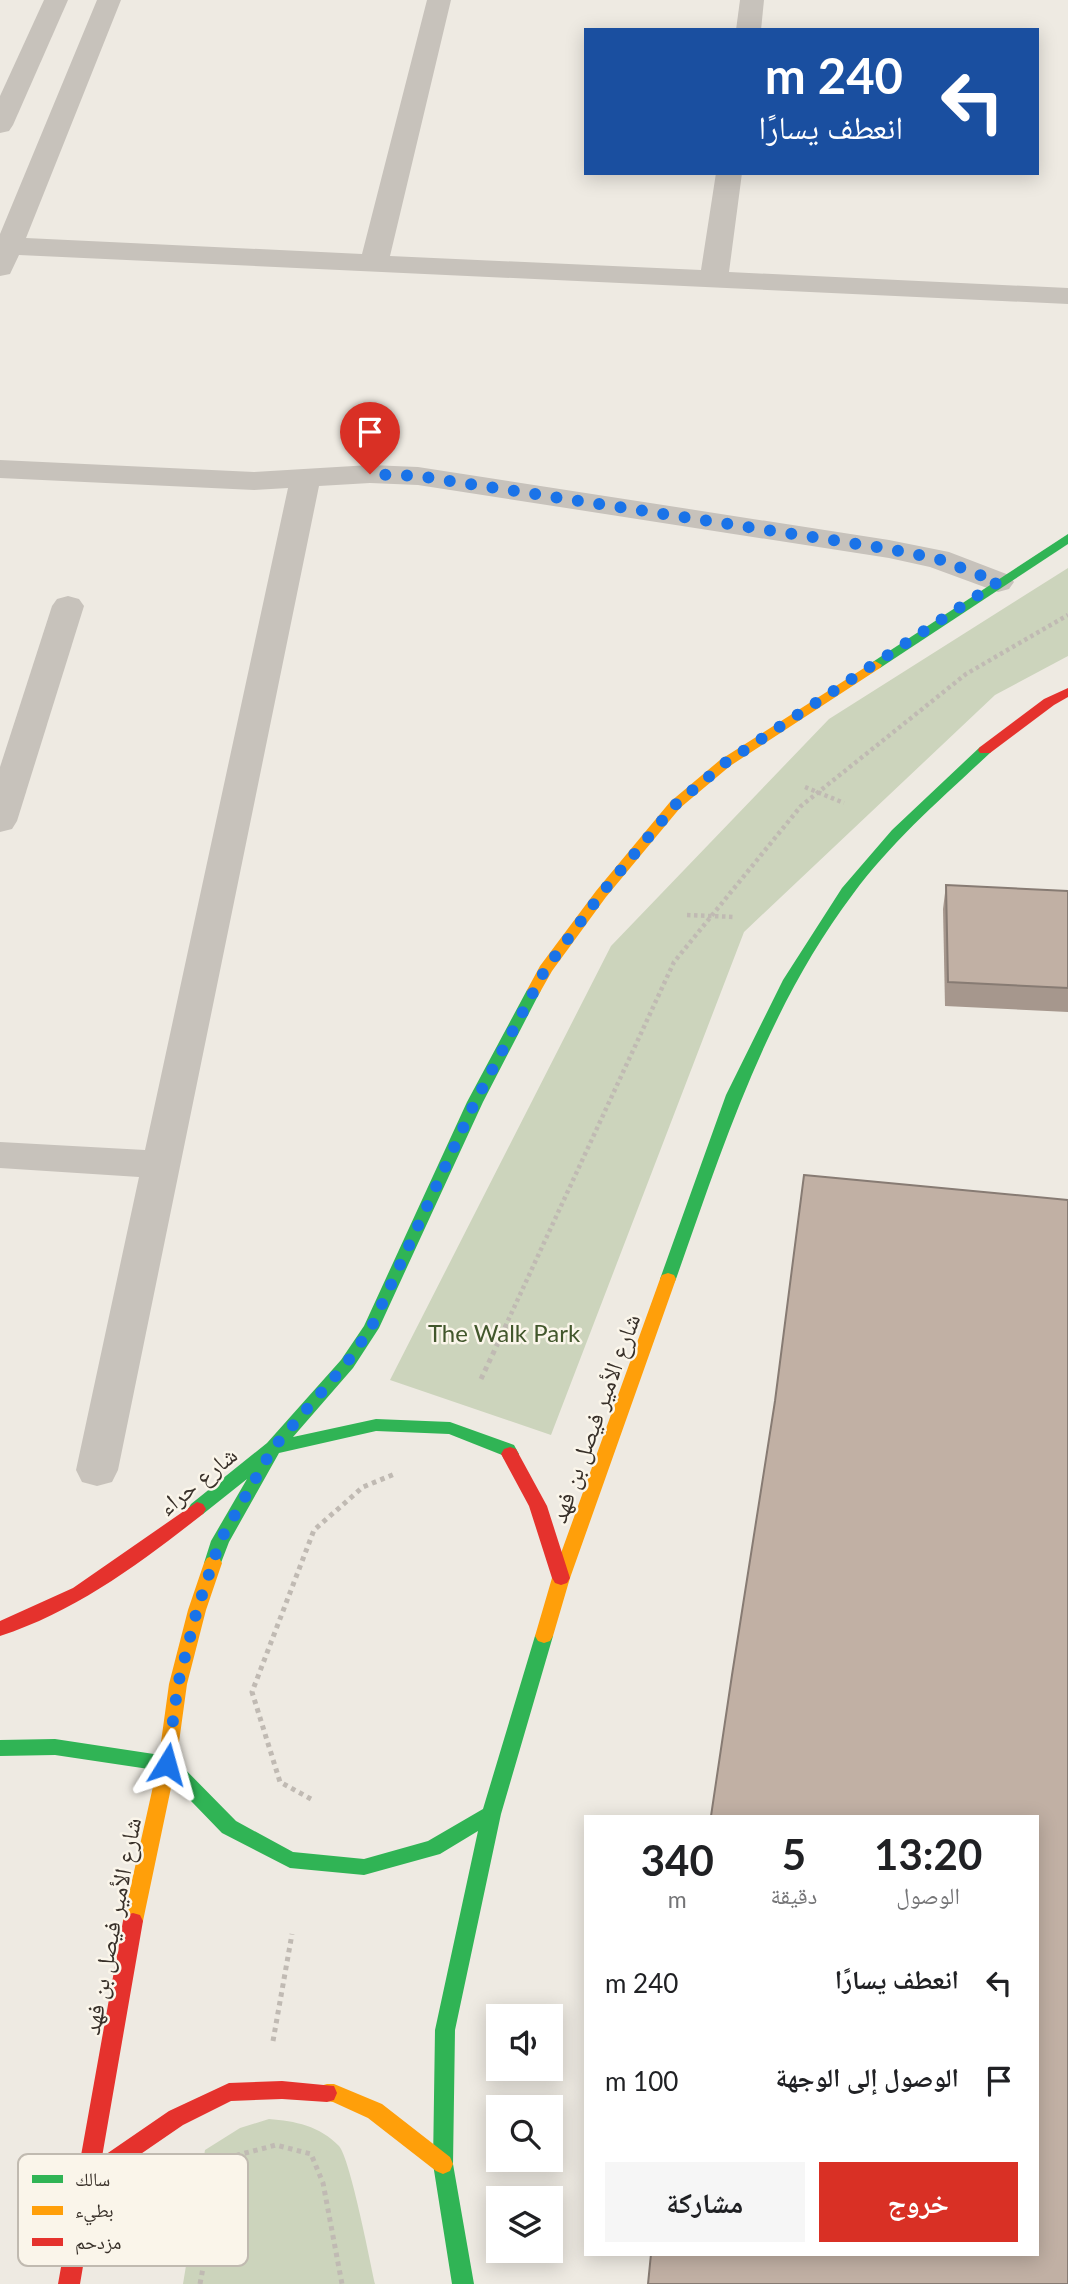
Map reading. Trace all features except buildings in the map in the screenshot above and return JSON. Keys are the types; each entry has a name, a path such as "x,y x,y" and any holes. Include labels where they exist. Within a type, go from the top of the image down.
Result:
{"main road":[{"name":"شارع الأمير فيصل بن فهد","path":"91,2154 132,1926 167,1764 178,1684 197,1610 220,1541 273,1448 346,1364 371,1328 475,1102 545,970 609,884 675,805 725,763 1068,538"},
{"name":"شارع الأمير فيصل بن فهد","path":"463,2284 443,2164 445,2030 491,1814 561,1578 734,1095 790,980 847,891 897,833 979,754 1049,702 1068,692"},
{"name":"شارع حراء","path":"0,1629 36,1617 125,1566 273,1448 376,1425 450,1428 508,1450 538,1506 561,1578"},
{"path":"0,1748 55,1746 167,1764 229,1827 290,1860 364,1867 433,1848 491,1814"},
{"path":"123,2154 176,2118 229,2092 282,2090 334,2093 375,2111 443,2164"},
{"name":"شارع الأمير فيصل بن فهد","path":"69,2284 72,2266"}],"street":[{"path":"0,125 56,0"},
{"path":"109,0 5,257 374,264 1068,296"},
{"path":"374,264 439,0"},
{"path":"748,28 752,0"},
{"path":"714,279 729,175"},
{"path":"0,469 254,481 370,474 418,476 890,549 938,559 998,582"},
{"path":"97,1470 306,477"},
{"path":"0,821 68,606"},
{"path":"0,1155 162,1165"}],"path":[{"path":"481,1379 674,962 801,806 966,674 1068,615"},
{"path":"806,787 844,803"},
{"path":"687,915 735,917"},
{"path":"311,1799 280,1782 252,1692 314,1530 363,1487 409,1468"},
{"path":"271,2056 292,1934"},
{"path":"241,2154 276,2145 311,2154 323,2183 342,2284"},
{"path":"200,2284 203,2266"}],"green space":[{"name":"The Walk Park","path":"1068,568 1068,656 995,695 744,932 551,1435 390,1380 611,946 829,719"},
{"path":"269,2119 288,2121 315,2129 339,2146 354,2189 375,2284 183,2284 186,2266 248,2266 248,2154 204,2154 205,2150 240,2128"}],"traffic: fast":[{"path":"875,665 1068,538"},
{"path":"668,1279 734,1095 790,980 847,891 897,833 985,750"},
{"path":"213,1563 220,1541 273,1448 347,1364 371,1328 475,1102 534,990"},
{"path":"197,1509 273,1448 376,1425 450,1428 508,1450 510,1454"},
{"path":"463,2284 443,2164 445,2030 491,1814 544,1636"},
{"path":"0,1748 55,1747 167,1764 229,1827 290,1860 364,1867 433,1848 491,1814"}],"traffic: slow":[{"path":"534,990 545,969 601,894 675,805 725,763 875,665"},
{"path":"544,1636 561,1578 668,1279"},
{"path":"133,1921 167,1764 178,1684 197,1610 213,1563"},
{"path":"327,2093 334,2093 375,2111 443,2164"}],"traffic: jam":[{"path":"985,750 1049,702 1068,692"},
{"path":"510,1454 538,1506 561,1578"},
{"path":"0,1629 54,1607 104,1578 197,1509"},
{"path":"92,2154 133,1921"},
{"path":"123,2154 176,2118 229,2092 282,2090 327,2093"},
{"path":"69,2284 72,2266"}],"route":[{"path":"167,1764 178,1684 197,1610 220,1541 273,1448 346,1364 371,1328 475,1102 545,970 601,894 675,805 725,763 998,582 938,559 890,549 418,476 370,474"}]}
